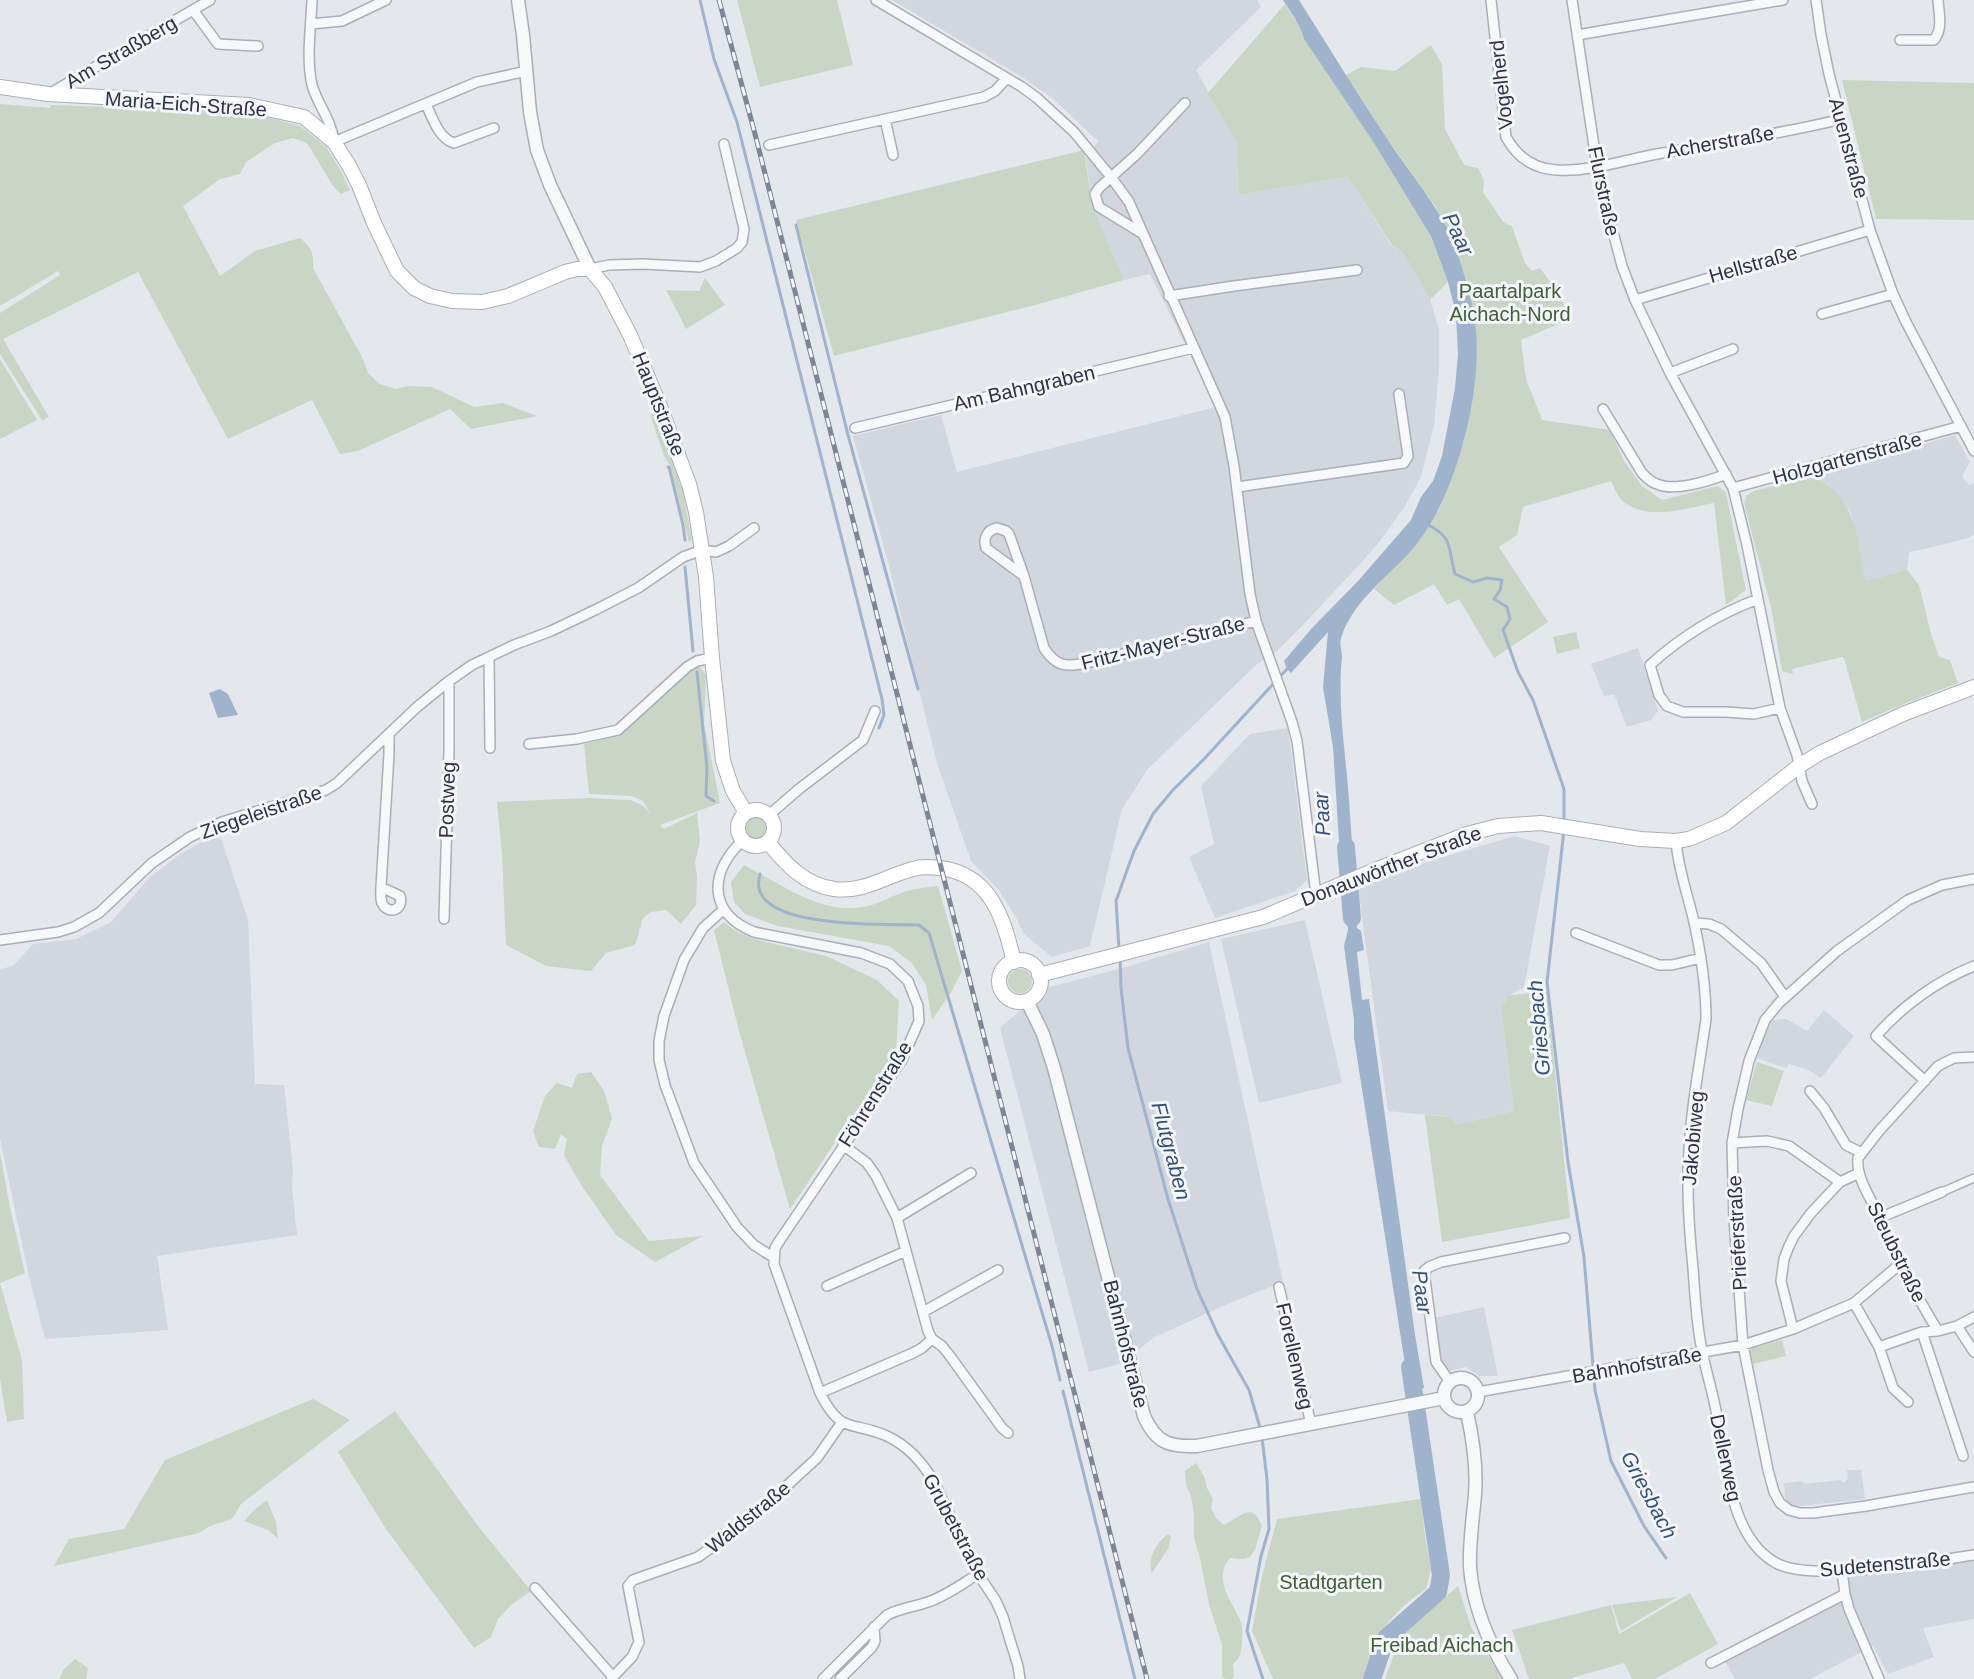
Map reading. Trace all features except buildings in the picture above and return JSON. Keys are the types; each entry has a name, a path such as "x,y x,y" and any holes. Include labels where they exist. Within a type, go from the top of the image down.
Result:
{"main road":[{"name":"Maria-Eich-Straße","path":"0,87 48,94 249,105 304,117 334,142 359,185 393,265 406,281 421,293 452,301 482,302 508,296 576,269 590,269"},
{"name":"Hauptstraße","path":"590,269 605,287 630,335 687,479 696,512 702,550 723,761 733,791 746,813"},
{"name":"Donauwörther Straße","path":"1039,975 1263,917 1467,834 1498,826 1529,822 1640,839 1676,841 1689,839 1726,823 1799,766 1820,753 1903,714 1974,687"},
{"path":"758,809 769,815 775,826 768,842 757,846 743,840 738,828 741,817 758,809"},
{"path":"768,842 798,874 813,883 834,889 858,888 881,882 915,868 951,869 966,875 983,887 992,899 1007,933 1014,962"},
{"path":"1014,962 1030,963 1039,975 1040,987 1037,993 1027,1001 1013,1001 1007,998 999,986 1001,972 1005,966 1014,962"}],"street":[{"name":"Am Straßberg","path":"48,94 210,0"},
{"path":"312,0 310,73 313,87 332,128 334,142 477,82 527,71"},
{"path":"311,24 342,21 386,0"},
{"name":"Hauptstraße","path":"518,0 530,112 537,150 550,185 590,269"},
{"path":"876,0 1022,87 1054,112 1074,132 1129,202 1169,296 1225,417 1237,487 1250,594 1270,664 1292,722 1301,763 1317,895"},
{"name":"Vogelherd","path":"1491,0 1504,129 1510,144 1526,162 1539,167 1556,170 1586,169 1598,166"},
{"name":"Flurstraße","path":"1572,0 1598,166 1622,266 1635,300 1670,373 1733,488 1748,545 1780,708 1799,766"},
{"path":"1577,35 1783,0"},
{"name":"Auenstraße","path":"1816,0 1829,74 1870,230 1893,294 1906,322 1974,451"},
{"path":"1900,40 1934,40 1940,27 1938,0"},
{"name":"Am Straßberg","path":"193,10 218,44 258,46"},
{"path":"769,145 984,97 995,91 1006,78"},
{"path":"1143,234 1099,207 1095,194 1185,103"},
{"path":"426,104 448,141 454,143 494,128"},
{"path":"885,119 893,155"},
{"name":"Acherstraße","path":"1598,166 1842,119"},
{"path":"590,269 609,265 643,264 700,267 716,261 742,242 744,229 724,144"},
{"name":"Hellstraße","path":"1635,300 1870,230"},
{"path":"1169,296 1357,270"},
{"path":"1822,314 1893,294"},
{"name":"Am Bahngraben","path":"855,428 1193,348"},
{"path":"1670,373 1733,349"},
{"path":"1237,487 1404,463 1408,456 1399,394"},
{"path":"1603,409 1642,472 1659,486 1675,487 1726,474"},
{"name":"Holzgartenstraße","path":"1733,488 1961,426"},
{"path":"702,550 716,552 754,528"},
{"name":"Fritz-Mayer-Straße","path":"1024,576 988,551 985,543 989,532 997,528 1009,534 1024,576 1044,648 1049,657 1065,666 1087,663 1256,621"},
{"name":"Ziegeleistraße","path":"0,940 61,931 86,921 111,903 152,863 185,840 222,822 326,790 337,783 417,707 449,681 489,657 585,615 638,588 683,557 702,550"},
{"path":"1758,599 1738,606 1699,628 1650,665 1659,695 1667,706 1683,712 1754,714 1780,708"},
{"path":"489,657 490,748"},
{"path":"529,744 577,739 618,729 687,667 697,661 712,658"},
{"name":"Postweg","path":"444,919 449,681"},
{"path":"769,815 863,740 875,711"},
{"path":"381,886 390,734"},
{"path":"1799,766 1802,782 1812,804"},
{"path":"743,840 731,852 718,876 723,910 703,928 684,960 664,1016 659,1041 659,1060 665,1085 694,1163 737,1227 754,1245 773,1257 778,1280 820,1393 828,1408 842,1422"},
{"name":"Jakobiweg","path":"1676,841 1705,986 1706,1019 1689,1150 1688,1196 1696,1310 1702,1353"},
{"name":"Prieferstraße","path":"1974,879 1942,885 1908,900 1837,951 1785,997 1765,1020 1753,1049 1732,1143 1734,1219 1743,1345 1774,1492 1780,1503 1788,1510 1813,1513 1974,1487"},
{"name":"Föhrenstraße","path":"723,910 740,926 754,932 861,953 890,964 908,981 918,1006 919,1021 902,1060 780,1240 773,1257"},
{"path":"1694,923 1709,924 1721,929 1761,963 1785,997"},
{"path":"1576,933 1659,965 1672,965 1701,958"},
{"path":"1925,1081 1876,1036 1901,1011 1927,992 1955,974 1974,966"},
{"name":"Bahnhofstraße","path":"1027,1001 1043,1034 1054,1068 1149,1429 1164,1442 1180,1447 1197,1446 1444,1398"},
{"path":"1793,1329 1781,1281 1784,1259 1794,1236 1811,1213 1840,1182 1859,1173 1857,1165 1860,1152 1944,1062 1954,1058 1974,1057"},
{"path":"1810,1091 1824,1108 1846,1145 1860,1152"},
{"path":"1732,1143 1767,1142 1789,1146 1840,1182"},
{"path":"843,1145 867,1162 897,1218 932,1339 942,1346 1008,1434"},
{"path":"897,1218 971,1173"},
{"name":"Steubstraße","path":"1859,1173 1900,1264 1938,1331"},
{"path":"1879,1218 1974,1179"},
{"path":"1450,1382 1436,1362 1424,1271 1441,1262 1565,1238"},
{"path":"827,1286 906,1251"},
{"name":"Bahnhofstraße","path":"1478,1392 1743,1345 1793,1329 1854,1303 1900,1264"},
{"path":"923,1312 998,1270"},
{"name":"Forellenweg","path":"1279,1287 1311,1424"},
{"path":"1854,1303 1879,1347 1893,1388 1908,1402"},
{"path":"1879,1347 1923,1332 1957,1326 1974,1317"},
{"path":"1957,1326 1974,1352"},
{"path":"1923,1332 1963,1456"},
{"path":"820,1393 913,1353 932,1339"},
{"name":"Dellerweg","path":"1702,1353 1739,1518 1755,1546 1764,1555"},
{"path":"1461,1378 1472,1382 1478,1392 1479,1397 1475,1406 1462,1413 1452,1410 1444,1398 1444,1392 1450,1382 1461,1378"},
{"path":"1467,1412 1475,1469 1470,1549 1473,1586 1487,1633 1510,1679"},
{"name":"Grubetstraße","path":"842,1422 885,1435 913,1454 927,1470 941,1494 978,1574 1003,1617 1020,1679"},
{"name":"Waldstraße","path":"535,1588 612,1678 632,1657 639,1642 628,1586 633,1580 698,1557 725,1538 768,1503 817,1458 842,1422"},
{"name":"Sudetenstraße","path":"1764,1555 1778,1564 1795,1569 1842,1571 1974,1555"},
{"path":"1842,1571 1849,1609 1879,1679"},
{"path":"823,1679 887,1615 898,1609 927,1603 978,1574"},
{"path":"1711,1663 1845,1594"},
{"path":"840,1679 872,1647 875,1641 874,1627"}],"shaded area":[{"path":"892,0 1257,0 1261,7 1196,70 1236,141 1239,195 1348,177 1391,245 1404,254 1430,300 1439,329 1439,369 1434,426 1421,477 1405,506 1380,541 1299,629 1277,651 1256,665 1147,770 1122,809 1090,946 1052,957 1024,934 998,889 971,861 937,763 887,558 853,436 941,415 957,472 1216,407 1150,274 1124,280 1092,205 1086,158 1098,141 1051,97 1019,75"},
{"path":"1955,435 1970,462 1962,476 1969,485 1974,483 1974,534 1968,538 1909,552 1907,570 1866,581 1850,510 1828,485 1809,477"},
{"path":"1638,648 1658,711 1651,720 1627,727 1614,694 1604,696 1591,664"},
{"path":"1288,728 1307,880 1295,891 1215,918 1189,857 1214,844 1201,786 1250,734"},
{"path":"219,832 248,920 255,1084 284,1085 297,1235 157,1256 168,1330 45,1339 0,1139 0,970 14,965 33,944 76,939 111,922 149,878 179,855"},
{"path":"1515,836 1550,846 1524,987 1509,995 1501,1008 1514,1111 1455,1125 1451,1117 1388,1111 1358,886 1433,860"},
{"path":"1305,920 1342,1083 1259,1103 1221,939"},
{"path":"1209,942 1283,1282 1225,1305 1153,1338 1122,1363 1089,1372 1000,1028 1046,988"},
{"path":"1824,1010 1854,1036 1821,1078 1808,1070 1789,1064 1786,1068 1757,1058 1767,1029 1773,1020 1786,1019 1807,1031"},
{"path":"1484,1307 1498,1376 1479,1376 1466,1367 1449,1371 1440,1360 1433,1318"},
{"path":"1847,1470 1861,1470 1865,1499 1800,1506 1790,1505 1785,1499 1784,1483 1802,1481 1805,1484 1840,1480 1843,1483 1848,1479"},
{"path":"1974,1560 1974,1619 1923,1628 1934,1657 1888,1674 1873,1646 1810,1679 1735,1679 1724,1660 1833,1603 1849,1575"}],"green space":[{"path":"737,0 837,0 853,65 760,87"},
{"path":"1285,4 1304,39 1374,143 1431,236 1448,282 1430,300 1404,254 1392,245 1348,177 1239,195 1236,141 1208,93"},
{"name":"Paartalpark Aichach-Nord","path":"1431,45 1442,65 1445,129 1464,165 1478,168 1484,181 1483,192 1504,223 1512,226 1525,263 1532,271 1540,268 1572,318 1521,340 1526,379 1542,420 1610,430 1624,461 1642,486 1662,500 1718,486 1726,493 1746,590 1726,605 1714,503 1667,512 1643,511 1623,501 1611,481 1523,507 1517,535 1499,547 1548,622 1494,658 1459,599 1447,605 1434,584 1394,605 1374,589 1397,565 1439,508 1465,438 1477,347 1475,321 1457,250 1435,206 1346,75 1361,67 1395,71"},
{"path":"1842,80 1974,83 1974,220 1876,219"},
{"path":"0,104 50,108 51,105 248,112 300,126 326,147 350,190 341,194 333,186 307,143 293,138 275,143 246,162 240,174 220,179 183,206 220,276 255,251 300,238 311,251 313,268 362,357 368,373 380,384 396,389 408,386 432,387 474,407 503,403 537,416 471,429 450,409 358,451 340,454 312,400 228,439 138,272 3,339 49,417 42,420 0,354 0,313 60,275 58,271 0,306"},
{"path":"1084,150 1092,205 1124,280 834,356 796,220"},
{"path":"705,278 725,305 686,329 666,290 699,291"},
{"path":"0,359 37,420 0,439"},
{"path":"650,414 658,418 683,492 692,540 689,542 670,465 664,456"},
{"path":"1809,477 1830,487 1846,506 1856,530 1866,581 1907,570 1919,585 1939,657 1950,660 1958,683 1862,722 1844,658 1792,669 1793,674 1782,671 1771,607 1744,503 1747,495 1754,491"},
{"path":"1576,632 1580,648 1557,654 1553,637"},
{"path":"700,667 706,675 704,723 720,803 660,825 664,829 697,813 700,842 695,862 696,905 681,924 666,910 651,912 643,918 635,945 606,953 591,971 546,966 506,945 497,802 587,798 631,800 643,806 651,814 643,801 632,796 589,794 584,744 620,735 691,669"},
{"path":"756,814 766,818 770,828 766,838 756,842 746,838 742,828 746,818"},
{"path":"744,865 801,896 831,906 847,908 869,906 905,892 938,886 962,971 952,991 932,1020 926,985 912,963 889,946 778,926 745,914 734,902 731,882"},
{"path":"724,922 739,933 758,940 826,956 877,980 899,1001 896,1052 790,1209 739,1031 714,930"},
{"path":"1020,969 1029,972 1032,981 1029,990 1020,993 1011,990 1008,981 1011,972"},
{"path":"1547,992 1570,1218 1442,1242 1425,1115 1451,1117 1455,1125 1514,1111 1501,1008 1509,995"},
{"path":"1757,1062 1784,1071 1772,1106 1746,1100"},
{"path":"591,1072 604,1091 612,1118 602,1146 600,1175 649,1241 703,1236 655,1262 616,1235 581,1185 564,1155 567,1139 561,1134 555,1149 539,1147 533,1131 545,1096 557,1083 572,1088 577,1074"},
{"path":"0,1152 25,1273 0,1283"},
{"path":"0,1283 22,1360 24,1419 7,1422 0,1379"},
{"path":"1782,1340 1786,1356 1753,1364 1750,1349"},
{"path":"313,1399 350,1420 241,1504 232,1519 210,1526 199,1533 54,1566 69,1539 124,1529 165,1460"},
{"path":"395,1411 478,1526 531,1591 511,1605 498,1619 491,1637 474,1648 386,1529 338,1452"},
{"path":"1196,1463 1213,1499 1211,1508 1216,1518 1224,1525 1244,1513 1251,1512 1257,1516 1262,1526 1250,1557 1230,1558 1223,1574 1225,1590 1242,1629 1241,1650 1239,1658 1233,1664 1232,1679 1225,1679 1222,1676 1222,1645 1209,1604 1194,1538 1194,1513 1186,1485 1185,1471"},
{"name":"Stadtgarten","path":"1421,1499 1431,1569 1426,1589 1401,1609 1385,1628 1363,1679 1273,1679 1252,1631 1262,1576 1277,1519"},
{"path":"267,1500 276,1522 278,1538 268,1530 244,1521"},
{"path":"1168,1534 1171,1536 1169,1547 1152,1573 1151,1562 1154,1552"},
{"name":"Freibad Aichach","path":"1458,1586 1471,1627 1502,1679 1385,1679 1400,1637"},
{"path":"1690,1593 1718,1644 1655,1679 1632,1679 1624,1663 1568,1679 1529,1679 1512,1630 1611,1605 1619,1634"},
{"path":"1677,1597 1621,1631 1612,1605"},
{"path":"75,1659 88,1668 86,1679 59,1679 64,1669"}],"water":[{"path":"1283,0 1299,0 1445,225 1452,238 1468,287 1475,322 1477,348 1472,406 1456,466 1445,494 1419,541 1355,610 1341,638 1342,716 1354,867 1341,873 1333,747 1323,687 1328,632 1291,673 1284,661 1411,520 1421,497 1433,481 1442,456 1455,388 1458,354 1456,314 1448,282 1431,236 1374,143 1304,39 1298,23"},
{"path":"220,689 228,694 238,715 218,718 209,693"},
{"path":"1354,891 1357,928 1361,931 1364,950 1357,952 1362,1000 1369,999 1424,1388 1409,1390 1354,1038 1354,1020 1344,946 1348,930 1345,895"}],"waterway":[{"path":"700,0 714,59 737,122 882,699 884,715 879,728"},
{"path":"796,225 848,435 918,689"},
{"path":"668,467 685,540"},
{"name":"Griesbach","path":"1427,524 1446,539 1455,574 1473,582 1487,578 1502,580 1500,590 1494,599 1507,607 1510,619 1503,630 1518,672 1533,700 1564,789 1564,823"},
{"path":"685,567 693,651"},
{"name":"Flutgraben","path":"1119,949 1116,901 1134,851 1153,814 1287,669"},
{"path":"697,672 707,768 706,796 714,801"},
{"name":"Griesbach","path":"1564,830 1547,982 1568,1162 1584,1257 1595,1390 1611,1461 1644,1526 1666,1558"},
{"name":"Paar","path":"1346,847 1352,918"},
{"path":"760,874 759,888 767,901 783,911 830,922 919,925 929,933 1052,1346 1060,1380"},
{"name":"Flutgraben","path":"1120,958 1128,1048 1168,1199 1197,1289 1218,1335 1249,1390 1261,1431"},
{"name":"Paar","path":"1372,1679 1386,1638 1438,1592 1441,1575 1410,1367"},
{"path":"1063,1391 1135,1679"},
{"name":"Flutgraben","path":"1262,1438 1267,1479 1269,1529 1261,1556 1247,1631 1263,1679"}],"railway":[{"path":"719,0 1147,1679"}]}
